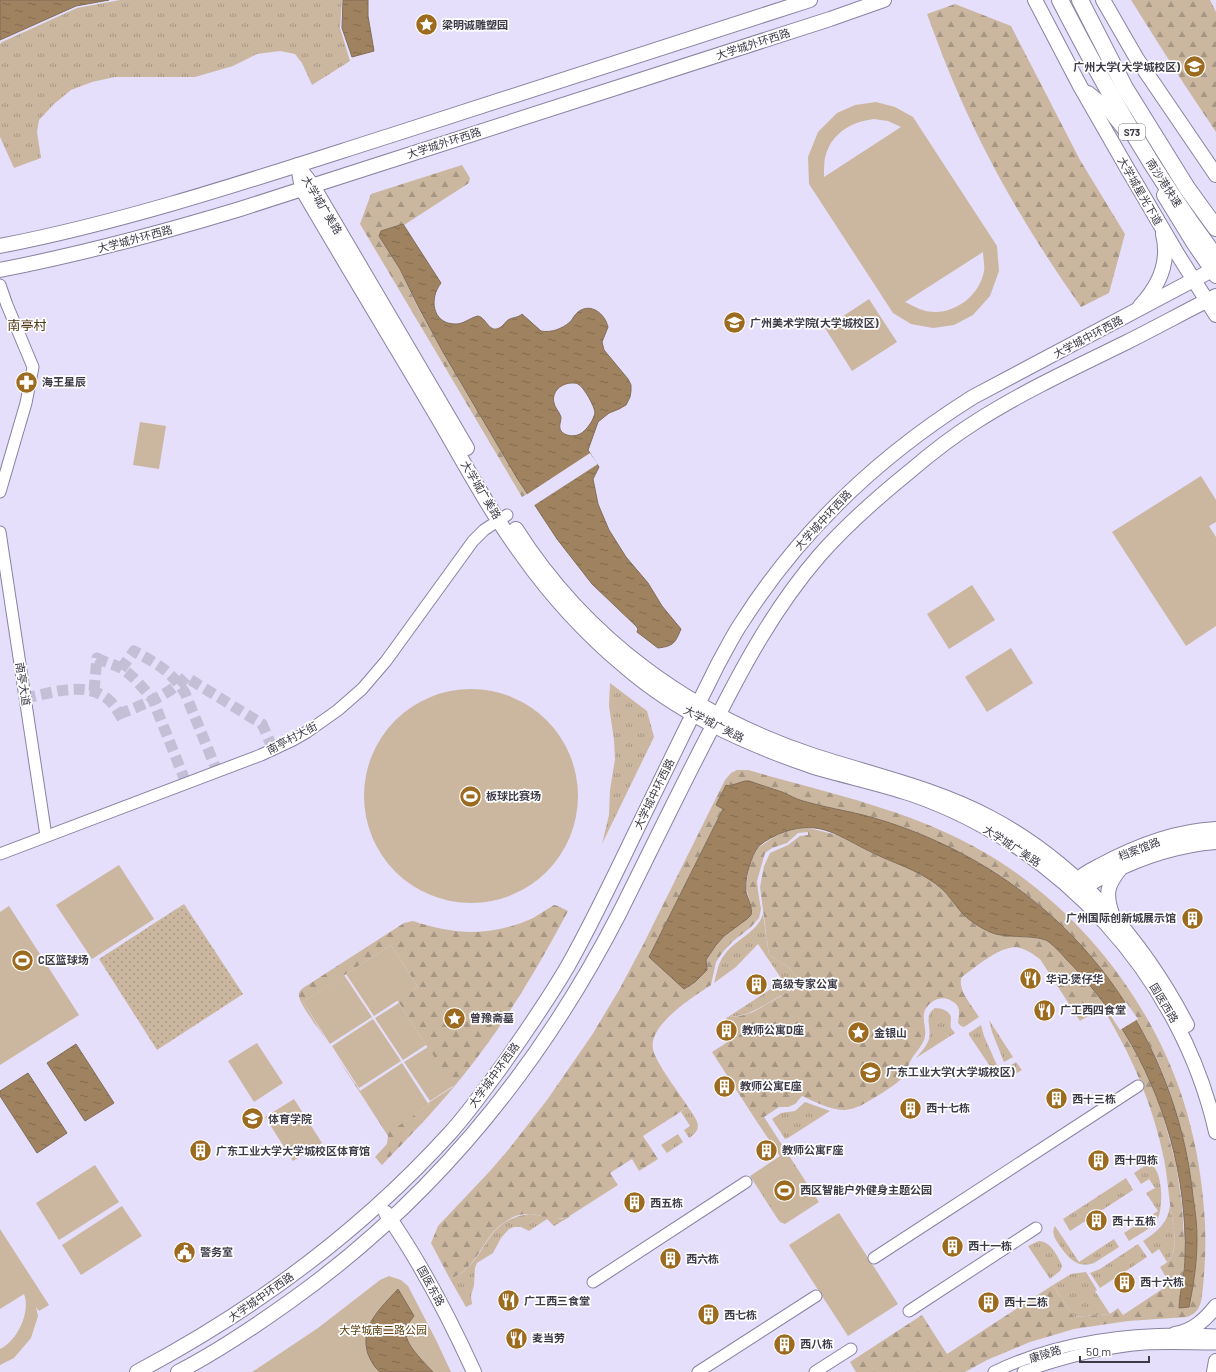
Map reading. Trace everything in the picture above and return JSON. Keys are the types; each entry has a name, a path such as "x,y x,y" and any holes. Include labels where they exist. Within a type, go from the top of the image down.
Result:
{"highway":[{"name":"南沙港快速","path":"1060,0 1102,80 1135,138 1214,263"},
{"name":"南沙港快速","path":"1080,0 1125,88 1187,188 1216,228"}],"main road":[{"path":"0,246 145,212 298,165 810,0"},
{"name":"大学城外环西路","path":"0,270 52,260 151,235 284,196 830,19 884,0"},
{"path":"1103,0 1137,59 1212,169 1216,186"},
{"name":"大学城星光下道","path":"1037,2 1080,86 1194,281 1211,298 1216,315"},
{"path":"1080,86 1109,110 1124,127 1174,213 1214,263"},
{"name":"大学城广美路","path":"298,165 307,188 503,518 563,593 590,621 639,665 665,683 696,709 789,758 824,770 911,794 973,820 1004,838 1039,863 1077,887"},
{"path":"276,172 284,173 290,178 291,186 287,194 284,196"},
{"path":"284,196 299,199 321,211 326,191 337,178"},
{"path":"1134,312 1154,290 1163,270 1166,246 1162,228"},
{"name":"大学城中环西路","path":"137,1372 196,1340 271,1290 309,1262 380,1204 404,1182 463,1118 518,1044 552,992 585,935 718,664 741,623 769,583 819,523 876,467 922,432 973,397 1194,281 1214,263"},
{"name":"大学城中环西路","path":"178,1372 244,1333 310,1287 353,1253 391,1220 451,1160 515,1083 549,1035 580,986 609,932 716,719 765,631 791,591 842,530 888,488 976,421 1051,380 1211,298"},
{"name":"档案馆路","path":"1077,887 1108,861 1135,849 1182,834 1216,829"},
{"name":"档案馆路","path":"1077,887 1148,856 1174,848 1216,842"},
{"path":"1115,919 1108,904 1108,890 1113,878 1122,867"},
{"name":"国医西路","path":"1077,887 1115,919 1147,957 1174,1001 1200,1053 1216,1096"},
{"name":"国医西路","path":"1077,887 1133,956 1175,1022 1202,1080 1216,1132"},
{"name":"国医东路","path":"380,1204 422,1270 448,1316 474,1372"},
{"path":"1176,1334 1198,1325 1216,1306"},
{"path":"1214,1372 1216,1361"}],"street":[{"path":"0,285 33,367 26,403 0,492"},
{"name":"南亭村大街","path":"0,854 261,755 293,740 326,720 351,700 376,674 473,541 484,530 503,518"},
{"name":"南亭大道","path":"0,532 46,836"},
{"path":"874,1258 1138,1086"},
{"path":"593,1282 746,1182"},
{"path":"909,1311 1036,1228"},
{"path":"698,1372 816,1296"},
{"name":"康陵路","path":"994,1372 1032,1357 1082,1344 1137,1335 1216,1335"},
{"name":"康陵路","path":"1023,1372 1068,1358 1107,1349 1146,1344 1216,1344"},
{"path":"815,1372 851,1349"}],"green space":[{"path":"120,0 342,0 340,28 350,61 312,85 302,63 295,54 280,51 257,54 233,66 195,77 115,77 92,82 71,90 54,104 39,120 37,132 41,158 14,168 0,137 0,44 77,8"},
{"name":"广州大学(大学城校区)","path":"1131,0 1210,0 1216,12 1216,132 1184,84"},
{"path":"955,4 1011,26 1080,160 1125,234 1109,293 1081,307 1016,207 974,129 939,47 927,14"},
{"path":"876,102 895,107 913,117 997,246 999,271 990,296 973,315 954,325 933,328 911,324 893,313 809,184 808,157 818,132 837,113 855,105","holes":["874,119 888,121 901,127 824,177 825,158 828,149 837,135 850,126","983,252 984,269 982,279 973,294 960,305 944,311 931,312 905,302"]},
{"path":"462,165 470,178 469,183 404,225 403,224 381,231 379,236 400,269 418,308 443,352 527,494 522,497 360,224 371,194"},
{"path":"869,299 897,342 852,371 825,328"},
{"path":"140,422 166,426 159,469 133,465"},
{"path":"1201,476 1216,500 1216,522 1209,526 1216,537 1216,626 1186,646 1112,532"},
{"path":"972,585 995,620 949,649 927,614"},
{"path":"1011,648 1033,683 987,712 965,677"},
{"path":"610,683 647,711 654,737 602,844 609,815 610,790 615,759 609,706"},
{"name":"板球比赛场","path":"461,689 481,689 502,693 512,697 531,707 547,720 560,736 570,755 576,775 578,796 576,817 570,837 560,856 547,872 531,885 502,899 481,903 461,903 440,899 411,885 388,864 382,856 368,827 364,806 364,786 368,765 382,736 403,713 411,707 440,693"},
{"path":"737,770 748,770 863,802 919,821 946,833 973,846 1011,869 1047,897 1081,929 1111,964 1137,1002 1160,1042 1178,1085 1191,1128 1200,1175 1205,1231 1205,1263 1202,1295 1200,1305 1196,1312 1187,1317 1128,1321 1074,1329 1030,1342 987,1360 965,1372 856,1372 850,1362 922,1315 947,1354 1053,1285 1074,1317 1110,1314 1118,1308 1123,1315 1170,1284 1160,1267 1168,1261 1172,1254 1175,1241 1165,1165 1154,1119 1140,1080 1113,1025 1102,1007 1080,1021 1040,959 1028,951 1020,948 1013,947 998,952 962,977 961,986 963,992 979,1017 964,1027 958,1023 959,1010 954,1002 943,998 930,1004 925,1010 924,1014 925,1036 923,1043 911,1060 903,1077 876,1097 860,1106 840,1110 802,1096 795,1104 788,1107 779,1107 757,1122 712,1052 737,1036 726,1018 753,1012 803,985 788,967 769,955 760,887 764,866 770,853 788,845 800,836 808,835 808,832 798,833 787,843 772,848 765,853 757,881 761,909 759,918 722,953 716,962 711,985 673,1012 657,1031 653,1040 655,1055 663,1070 688,1107 643,1136 658,1159 639,1171 632,1159 610,1173 618,1185 568,1217 561,1219 525,1214 508,1220 492,1234 469,1267 450,1279 431,1243 438,1226 509,1149 547,1100 592,1035 619,990 643,945 725,780 731,773","holes":["749,781 803,801 886,822 920,834 953,849 978,862 1024,893 1045,910 1083,948 1117,992 1139,1026 1158,1062 1176,1112 1183,1137 1196,1215 1196,1263 1189,1307 1179,1307 1185,1257 1182,1205 1176,1164 1162,1112 1149,1077 1112,1014 1087,981 1048,941 1044,939 1002,935 989,932 968,918 937,884 918,872 870,852 841,836 805,827 793,829 775,836 758,848 750,862 746,887 752,910 747,919 724,936 716,945 706,961 707,970 695,982 684,989 650,956 723,809 716,805 726,785 729,786"]},
{"path":"119,865 154,919 92,959 56,905"},
{"path":"184,904 243,994 157,1050 99,959"},
{"path":"554,905 568,911 508,1015 456,1084 425,1120 382,1165 375,1157 387,1144 388,1136 335,1054 388,1132 453,1087 397,1000 418,987 391,945 303,1002 325,1038 300,1000 300,991 404,923 413,921 429,926 459,931 488,931 518,924 533,918"},
{"name":"C区篮球场","path":"9,906 79,1015 0,1065 0,912"},
{"path":"763,914 769,955 788,967 803,985 752,1012 728,1017 783,981 758,944 736,967 714,983 719,964 723,957 735,944 752,931"},
{"path":"391,945 418,987 374,1016 346,974"},
{"path":"344,975 372,1017 330,1044 303,1002"},
{"path":"399,1003 426,1045 403,1060 375,1018"},
{"path":"935,1008 943,1009 949,1013 951,1018 951,1028 955,1033 916,1058 928,1042 930,1035 929,1015"},
{"path":"373,1019 401,1061 359,1088 332,1046"},
{"path":"989,1020 1013,1057 1004,1062 992,1032"},
{"path":"981,1025 984,1036 1000,1072 996,1075 969,1035 969,1033"},
{"path":"257,1043 283,1083 254,1102 228,1061"},
{"path":"428,1047 453,1086 430,1101 404,1062"},
{"path":"1016,1062 1022,1070 1015,1074 1007,1068"},
{"path":"402,1063 429,1105 388,1133 360,1091"},
{"path":"294,1099 322,1143 293,1161 265,1117"},
{"path":"805,1102 830,1111 785,1139 772,1119 781,1113 795,1111"},
{"path":"688,1107 698,1123 697,1131 689,1138 684,1130 690,1126 681,1112"},
{"name":"西区智能户外健身主题公园","path":"764,1117 819,1202 785,1224 780,1222 777,1218 750,1176 780,1156 757,1122"},
{"path":"678,1134 683,1142 667,1153 661,1145"},
{"name":"西区智能户外健身主题公园","path":"783,1156 788,1158 817,1202 791,1219 778,1217 754,1179 755,1174"},
{"path":"1150,1164 1158,1173 1160,1181 1161,1207 1159,1215 1157,1220 1151,1226 1129,1241 1124,1233 1158,1211 1146,1193 1155,1188 1149,1179 1141,1184 1134,1173"},
{"path":"95,1165 119,1202 59,1240 36,1203"},
{"path":"1126,1178 1133,1190 1070,1231 1063,1219"},
{"path":"1170,1204 1175,1242 1174,1249 1167,1262 1159,1249 1152,1254 1143,1241 1153,1234 1165,1221"},
{"path":"122,1206 142,1236 81,1275 62,1245"},
{"path":"839,1213 898,1304 848,1336 789,1245"},
{"path":"530,1214 561,1219 571,1216 554,1226 547,1219 529,1231 521,1227 509,1229 501,1238 493,1253 477,1263 471,1296 472,1304 466,1307 450,1279 463,1272 472,1263 493,1233 502,1225 514,1218"},
{"path":"1055,1226 1079,1262 1114,1239 1119,1247 1094,1263 1083,1265 1066,1255 1054,1236"},
{"path":"0,1229 49,1305 39,1311 36,1307 38,1316 31,1338 14,1358 0,1365 0,1349 12,1340 17,1333 24,1317 26,1301 24,1294 0,1309"},
{"path":"1039,1241 1050,1246 1062,1266 1060,1271 1050,1279 1028,1246"},
{"path":"1138,1244 1147,1257 1100,1288 1090,1273 1100,1269"},
{"path":"1086,1272 1097,1290 1095,1291 1110,1314 1074,1317 1053,1285 1071,1274"},
{"name":"大学城南二路公园","path":"389,1276 401,1280 408,1286 451,1372 252,1372 318,1328 380,1280"}],"water":[{"path":"0,0 109,0 76,6 0,40"},
{"path":"343,0 368,0 368,16 374,51 352,57 342,28"},
{"path":"403,224 441,283 435,296 435,309 437,315 447,323 457,324 478,316 481,317 491,328 497,329 508,320 522,314 541,331 549,331 556,330 567,324 583,309 588,308 597,311 604,318 608,327 602,342 604,350 628,379 631,385 631,391 626,405 609,413 598,422 588,450 599,467 593,479 598,504 609,530 626,557 648,583 662,606 681,629 675,641 671,645 658,648 637,632 638,629 636,626 592,584 557,539 517,478 443,352 400,269 379,236 381,231","holes":["568,383 578,384 586,393 595,410 595,413 585,430 580,434 571,436 566,435 560,430 561,417 555,405 554,395 561,386"]},
{"path":"745,781 782,792 803,801 886,822 920,834 953,849 1001,877 1044,909 1082,947 1116,988 1144,1034 1166,1083 1182,1134 1192,1188 1197,1230 1196,1263 1189,1307 1179,1308 1185,1262 1185,1227 1177,1168 1171,1140 1162,1111 1151,1084 1124,1032 1090,985 1049,942 1038,938 996,934 987,930 966,917 940,887 920,874 839,836 819,829 808,828 781,833 759,846 756,850 751,861 746,881 746,892 751,906 751,915 724,936 716,945 706,960 707,970 695,982 684,989 649,957 723,809 716,805 726,785 729,786"},
{"path":"76,1044 114,1103 85,1121 47,1063"},
{"path":"28,1073 67,1133 37,1153 0,1096 0,1091"},
{"path":"398,1289 414,1316 409,1322 406,1330 408,1341 415,1352 433,1372 380,1372 373,1364 368,1354 366,1335 369,1326 373,1318"}],"pier":[{"path":"590,453 598,464 533,506 526,495"},
{"path":"1126,1002 1138,1019 1120,1030 1109,1013"}],"tunnel":[{"path":"121,669 134,651 169,673 185,693 217,771"},
{"path":"94,691 97,658 126,671 153,700 186,783"},
{"path":"119,714 163,695 186,677 262,724 273,749"},
{"path":"25,698 58,691 81,689 92,691 102,695 111,702 123,720"}],"place":[{"name":"梁明诚雕塑园","path":"427,25"},
{"name":"广州大学(大学城校区)","path":"1195,67"},
{"name":"广州美术学院(大学城校区)","path":"734,323"},
{"name":"海王星辰","path":"27,382"},
{"name":"板球比赛场","path":"471,796"},
{"name":"广州国际创新城展示馆","path":"1192,918"},
{"name":"C区篮球场","path":"22,960"},
{"name":"华记·煲仔华","path":"1031,979"},
{"name":"高级专家公寓","path":"757,984"},
{"name":"广工西四食堂","path":"1044,1010"},
{"name":"曾豫斋墓","path":"454,1018"},
{"name":"教师公寓D座","path":"727,1030"},
{"name":"金银山","path":"858,1033"},
{"name":"广东工业大学(大学城校区)","path":"870,1072"},
{"name":"教师公寓E座","path":"724,1086"},
{"name":"西十三栋","path":"1057,1099"},
{"name":"西十七栋","path":"910,1108"},
{"name":"体育学院","path":"252,1119"},
{"name":"教师公寓F座","path":"766,1150"},
{"name":"广东工业大学大学城校区体育馆","path":"200,1151"},
{"name":"西十四栋","path":"1099,1160"},
{"name":"西区智能户外健身主题公园","path":"785,1190"},
{"name":"西五栋","path":"635,1203"},
{"name":"西十五栋","path":"1097,1221"},
{"name":"西十一栋","path":"953,1246"},
{"name":"警务室","path":"184,1252"},
{"name":"西六栋","path":"671,1259"},
{"name":"西十六栋","path":"1125,1282"},
{"name":"广工西三食堂","path":"508,1301"},
{"name":"西十二栋","path":"989,1302"},
{"name":"西七栋","path":"708,1315"},
{"name":"麦当劳","path":"516,1338"},
{"name":"西八栋","path":"785,1344"}],"district":[{"name":"南亭村","path":"27,325"}]}
